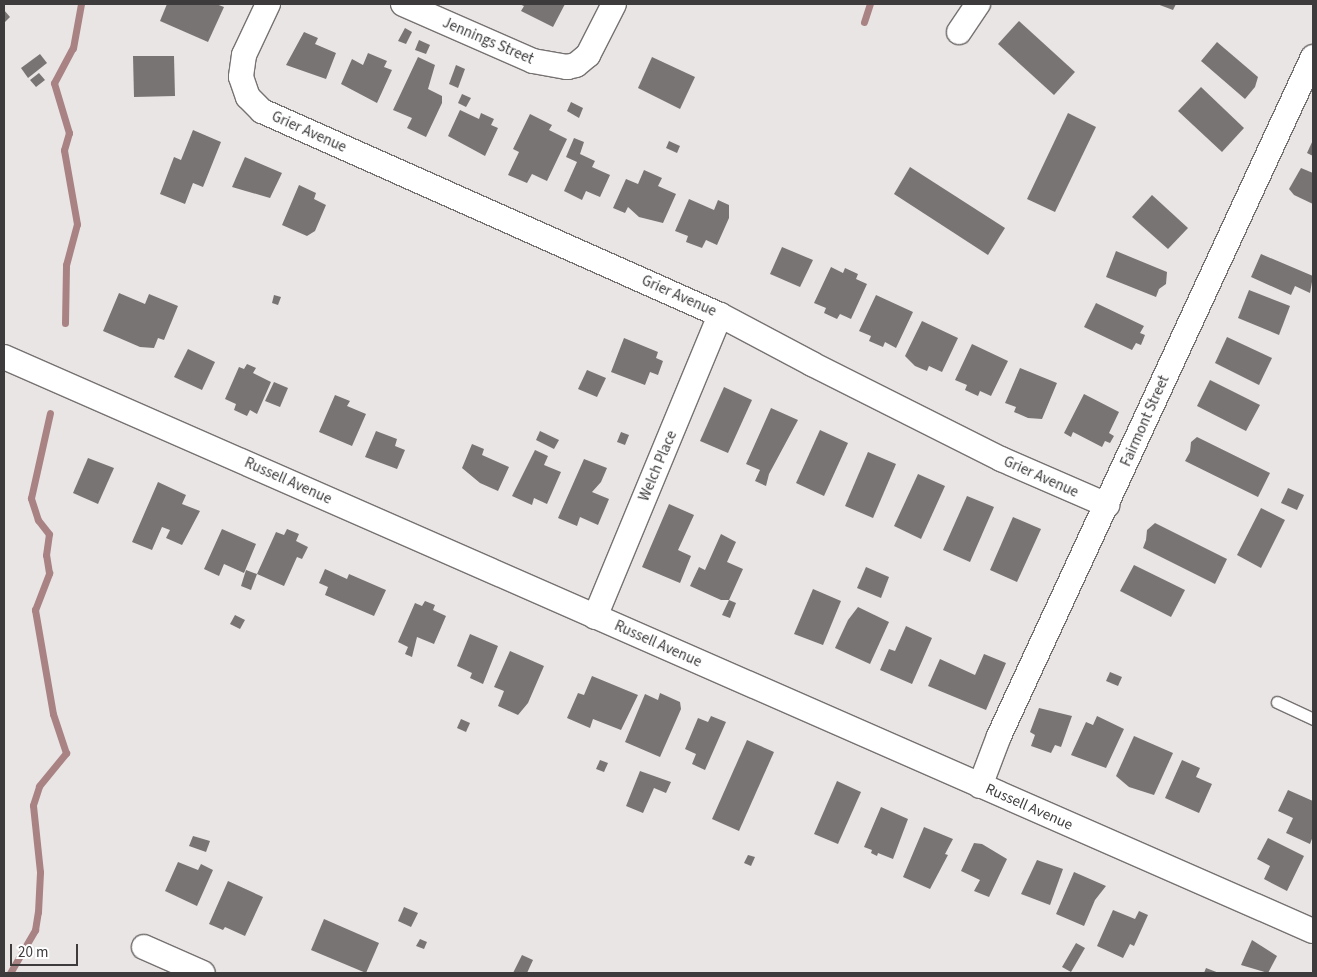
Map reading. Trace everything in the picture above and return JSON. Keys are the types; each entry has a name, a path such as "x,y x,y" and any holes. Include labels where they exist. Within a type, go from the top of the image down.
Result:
{"street":[{"name":"Grier Avenue","path":"268,4 244,55 241,78 248,97 262,111 720,315 1001,459 1107,506"},
{"name":"Jennings Street","path":"403,4 533,61 567,67 576,65 588,55 614,4"},
{"path":"959,32 978,4"},
{"name":"Fairmont Street","path":"980,786 999,736 1313,57"},
{"name":"Welch Place","path":"595,617 720,315"},
{"name":"Russell Avenue","path":"4,356 1313,931"},
{"path":"144,947 203,973"}],"lane":[{"path":"1277,702 1313,719"}],"building":[{"path":"167,4 216,4 224,7 208,42 160,21"},
{"path":"519,4 565,4 553,27 521,11 524,6"},
{"path":"1157,4 1176,4 1173,10"},
{"path":"4,10 10,17 4,23"},
{"path":"1019,21 1075,72 1054,95 998,44"},
{"path":"405,28 412,32 406,44 398,41"},
{"path":"304,32 318,38 315,44 336,53 326,79 286,65"},
{"path":"419,40 430,45 426,54 415,50"},
{"path":"1217,42 1258,77 1255,87 1245,99 1201,61"},
{"path":"368,53 387,61 384,67 392,70 377,103 341,84 352,59 363,65"},
{"path":"40,54 47,63 28,78 21,68"},
{"path":"133,56 174,56 175,96 134,97"},
{"path":"418,57 435,65 428,89 442,96 442,103 426,137 407,128 412,118 393,110"},
{"path":"652,57 695,77 680,109 638,88"},
{"path":"456,65 465,69 458,88 449,84"},
{"path":"39,73 45,80 36,87 30,80"},
{"path":"1201,87 1244,128 1222,152 1178,111"},
{"path":"462,94 471,98 466,107 458,103"},
{"path":"571,102 583,108 579,118 567,111"},
{"path":"460,110 479,119 481,113 494,119 491,125 498,128 485,156 448,136"},
{"path":"1068,113 1096,127 1055,212 1027,199"},
{"path":"530,114 552,125 549,130 567,139 547,181 532,174 527,183 508,175 519,152 513,149"},
{"path":"193,130 221,142 203,187 193,183 185,204 160,194 174,157 181,160"},
{"path":"574,138 584,142 580,154 595,161 592,167 610,175 600,197 586,191 582,200 564,191 577,162 566,157"},
{"path":"1313,140 1313,156 1307,153"},
{"path":"669,141 680,146 677,153 666,148"},
{"path":"245,157 282,173 270,198 232,187"},
{"path":"910,167 1005,228 988,255 894,194"},
{"path":"1301,168 1313,173 1313,204 1294,195 1289,189"},
{"path":"644,170 662,178 658,186 676,194 663,223 639,217 628,207 625,213 613,208 626,179 638,184"},
{"path":"299,185 316,193 314,199 326,205 315,231 307,236 282,225"},
{"path":"1152,195 1188,228 1168,249 1132,217"},
{"path":"689,199 714,210 718,200 729,205 729,218 717,245 706,240 702,248 686,242 688,236 675,231"},
{"path":"782,247 813,260 800,287 770,274"},
{"path":"1116,251 1167,272 1166,284 1159,289 1156,297 1106,277"},
{"path":"1261,254 1313,276 1310,293 1295,286 1291,295 1251,277"},
{"path":"831,267 843,273 845,268 858,274 856,279 867,284 851,319 840,314 837,319 824,313 826,308 814,303"},
{"path":"1249,290 1290,306 1279,335 1238,318"},
{"path":"119,293 145,304 149,294 178,306 164,340 158,338 154,348 140,347 103,331"},
{"path":"274,295 281,297 278,305 272,303"},
{"path":"876,295 913,312 896,348 885,342 883,347 869,341 871,336 859,331"},
{"path":"1096,303 1144,326 1140,333 1145,335 1141,345 1136,343 1132,350 1084,327"},
{"path":"922,321 958,338 942,372 929,366 927,371 915,366 905,356"},
{"path":"1227,337 1272,358 1259,385 1215,363"},
{"path":"624,338 658,352 656,358 663,361 658,375 650,372 645,385 611,372"},
{"path":"972,344 1008,361 991,396 980,391 978,396 965,390 967,385 955,380"},
{"path":"188,349 215,362 202,390 174,377"},
{"path":"247,364 256,368 253,373 271,382 257,414 250,410 247,416 234,410 236,404 225,399 239,367 244,369"},
{"path":"1020,368 1057,383 1042,419 1028,418 1014,412 1016,407 1005,403"},
{"path":"587,370 606,378 597,397 578,389"},
{"path":"1210,380 1260,405 1246,431 1197,406"},
{"path":"274,382 288,388 280,407 265,401"},
{"path":"724,387 752,400 728,453 700,441"},
{"path":"1084,394 1119,412 1109,433 1114,436 1110,443 1105,441 1102,447 1073,432 1071,437 1064,433"},
{"path":"335,395 350,401 347,406 366,414 352,446 319,432"},
{"path":"771,408 798,420 769,474 766,486 755,481 760,470 746,464"},
{"path":"820,430 848,443 824,496 796,483"},
{"path":"376,431 397,439 395,446 405,450 397,469 365,457"},
{"path":"540,431 559,440 554,449 536,440"},
{"path":"621,432 629,435 625,445 617,442"},
{"path":"1197,437 1270,473 1258,497 1185,461 1190,452 1191,442"},
{"path":"472,444 484,449 482,455 509,467 498,491 480,483 462,468"},
{"path":"535,450 548,456 544,465 561,472 547,504 534,498 532,505 512,496"},
{"path":"868,452 896,464 873,518 845,506"},
{"path":"88,458 114,468 98,504 73,493"},
{"path":"584,459 607,468 601,482 592,492 609,499 598,525 580,517 577,526 558,518"},
{"path":"918,474 945,486 921,539 894,526"},
{"path":"158,482 186,495 182,504 200,511 182,545 166,538 170,530 162,527 152,550 132,542"},
{"path":"1288,488 1304,495 1297,510 1281,503"},
{"path":"967,496 994,507 970,562 943,550"},
{"path":"669,504 694,515 678,550 691,556 680,583 642,567"},
{"path":"1261,508 1285,520 1261,568 1237,555"},
{"path":"1013,517 1041,529 1017,582 990,570"},
{"path":"1155,523 1227,559 1215,584 1143,548 1147,530"},
{"path":"222,529 256,544 244,573 224,564 219,576 204,569"},
{"path":"287,529 299,534 296,541 308,547 302,559 297,557 284,586 257,574 276,532 284,535"},
{"path":"721,534 736,542 727,562 743,569 729,600 721,600 690,586 699,567 705,570"},
{"path":"1134,565 1185,590 1171,617 1120,591"},
{"path":"866,567 889,577 881,598 857,588"},
{"path":"325,569 347,579 349,574 386,590 374,616 325,595 328,587 319,583"},
{"path":"246,570 257,574 251,590 241,586"},
{"path":"813,589 841,601 823,645 794,634"},
{"path":"729,600 736,603 730,618 722,615"},
{"path":"425,601 435,605 433,610 446,616 434,644 417,637 412,657 405,654 408,647 398,642 415,603 422,606"},
{"path":"858,607 889,622 870,664 835,648 848,620"},
{"path":"235,615 245,620 240,629 230,624"},
{"path":"906,626 932,638 912,684 880,670 889,649 895,651"},
{"path":"470,634 498,646 483,684 470,678 472,673 457,666"},
{"path":"510,651 544,666 528,703 518,715 498,706 504,691 494,687"},
{"path":"984,654 1006,663 986,710 928,686 940,659 975,675"},
{"path":"1110,672 1122,677 1118,686 1106,681"},
{"path":"592,676 638,695 621,730 593,719 590,728 567,718 578,693 584,695"},
{"path":"660,693 680,702 681,709 660,757 625,742 645,694 658,700"},
{"path":"1039,708 1072,716 1061,747 1055,745 1051,753 1031,746 1035,735 1030,732"},
{"path":"711,716 726,722 705,770 692,764 696,754 685,749 698,718 708,722"},
{"path":"1097,716 1124,729 1106,768 1071,755 1086,722 1093,725"},
{"path":"461,719 470,723 466,732 457,728"},
{"path":"1134,736 1173,753 1154,795 1129,787 1116,776"},
{"path":"747,740 774,752 739,831 712,819"},
{"path":"600,760 608,763 604,772 596,769"},
{"path":"1182,760 1200,768 1196,777 1212,784 1199,813 1165,798"},
{"path":"640,771 671,782 666,793 654,788 643,813 626,806"},
{"path":"837,781 861,792 838,844 814,834"},
{"path":"1288,790 1313,801 1313,836 1310,844 1286,833 1293,818 1278,811"},
{"path":"881,807 908,819 893,859 878,853 877,856 871,853 872,850 864,847"},
{"path":"924,827 953,839 945,854 948,855 930,889 903,877"},
{"path":"193,836 210,841 206,852 189,846"},
{"path":"1268,838 1304,856 1287,891 1264,879 1270,866 1257,859"},
{"path":"974,843 982,844 1007,859 989,897 974,891 980,880 961,871"},
{"path":"748,855 755,857 751,866 744,863"},
{"path":"1037,860 1063,869 1050,905 1021,894"},
{"path":"178,862 198,870 201,864 213,870 197,906 165,891"},
{"path":"1074,872 1106,886 1095,900 1084,926 1056,914"},
{"path":"228,881 263,897 245,936 225,927 223,930 209,924"},
{"path":"404,907 418,913 411,927 398,921"},
{"path":"1113,910 1135,919 1139,911 1148,915 1134,946 1130,944 1123,958 1097,946"},
{"path":"324,919 379,943 366,973 311,950"},
{"path":"420,939 427,942 424,949 416,946"},
{"path":"1252,940 1277,956 1268,973 1241,965"},
{"path":"1076,943 1085,948 1071,972 1062,967"},
{"path":"522,955 533,960 527,973 513,973"},
{"path":"1206,968 1219,973 1204,973"}],"waterway":[{"path":"65,323 66,265 77,224 64,150 69,133 54,83 73,48 81,4"},
{"path":"864,22 870,4"},
{"path":"10,973 35,930 38,912 40,872 33,805 39,786 66,753 53,714 35,610 49,573 46,555 49,534 38,520 31,498 50,413"}]}
